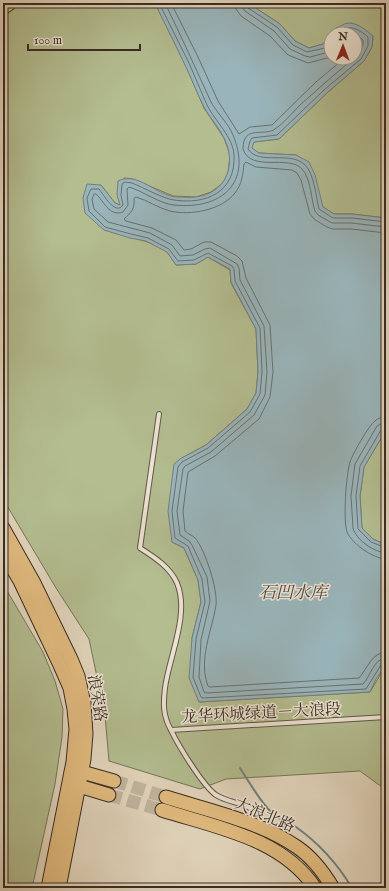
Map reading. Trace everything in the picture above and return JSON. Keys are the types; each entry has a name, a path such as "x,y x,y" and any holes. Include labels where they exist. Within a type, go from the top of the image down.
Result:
{"main road":[{"path":"3,8 10,3"},
{"name":"浪荣路","path":"3,528 34,583 78,676 83,695 86,720 85,746 76,772 48,888"},
{"name":"浪荣路","path":"3,552 20,581 70,688 76,729 73,762 76,772"},
{"path":"59,888 79,786 76,772 114,781"},
{"path":"79,786 109,794"},
{"name":"大浪北路","path":"166,797 240,820 271,832 298,848 323,871 333,888"},
{"name":"大浪北路","path":"162,810 236,833 269,847 296,867 315,888"}],"lane":[{"name":"龙华环城绿道－大浪段","path":"159,414 140,548 161,562 172,575 177,583 181,602 178,627 166,678 164,701 166,722 171,730 386,717"},
{"path":"171,730 176,740 209,789 223,799 246,806 253,810 260,819 260,828"}],"green space":[{"path":"3,3 155,3 185,64 204,108 224,138 230,155 228,173 223,183 211,192 196,197 173,196 133,179 124,178 120,205 115,203 101,185 104,230 128,236 161,248 168,253 176,265 196,264 208,257 230,270 231,283 256,329 258,372 256,393 247,409 206,445 180,459 172,542 184,548 198,580 201,602 192,638 199,702 370,692 386,665 386,790 360,771 226,779 200,789 109,761 105,715 89,639 56,588 3,499"},
{"path":"248,3 386,3 386,218 352,214 334,214 323,207 296,155 259,153 251,148 254,142 279,139 328,92 358,66 363,66 363,62 372,47 373,36 363,34 363,26 323,26 323,44 309,48 295,41 280,24"},
{"path":"386,430 386,545 373,539 362,528 360,496 364,467"},
{"path":"3,584 43,652 55,681 63,709 62,737 55,784 32,888 3,888"}],"water":[{"name":"石凹水库","path":"155,3 248,3 280,24 295,41 309,48 323,44 323,66 358,66 328,92 279,139 254,142 252,148 259,153 296,155 309,162 315,175 323,207 334,214 352,214 386,218 386,430 364,467 360,496 362,528 373,539 386,545 386,665 376,679 370,692 199,702 189,678 192,638 201,602 198,580 184,548 172,542 168,511 174,464 180,459 206,445 247,409 256,393 258,372 256,329 231,282 230,269 208,257 196,264 176,265 167,252 146,241 104,230 85,213 83,198 87,184 101,185 115,203 120,205 117,195 118,181 125,179 140,181 162,193 177,197 196,197 207,194 215,190 222,183 229,167 228,148 220,130 204,107"},
{"name":"石凹水库","path":"347,23 359,26 340,26"},
{"name":"石凹水库","path":"363,29 373,36 372,47 363,62"}],"waterway":[{"path":"240,768 268,809 278,817 305,833 320,847 334,862 352,888"}],"tunnel":[{"path":"114,781 166,797"},
{"path":"109,795 162,810"}]}
